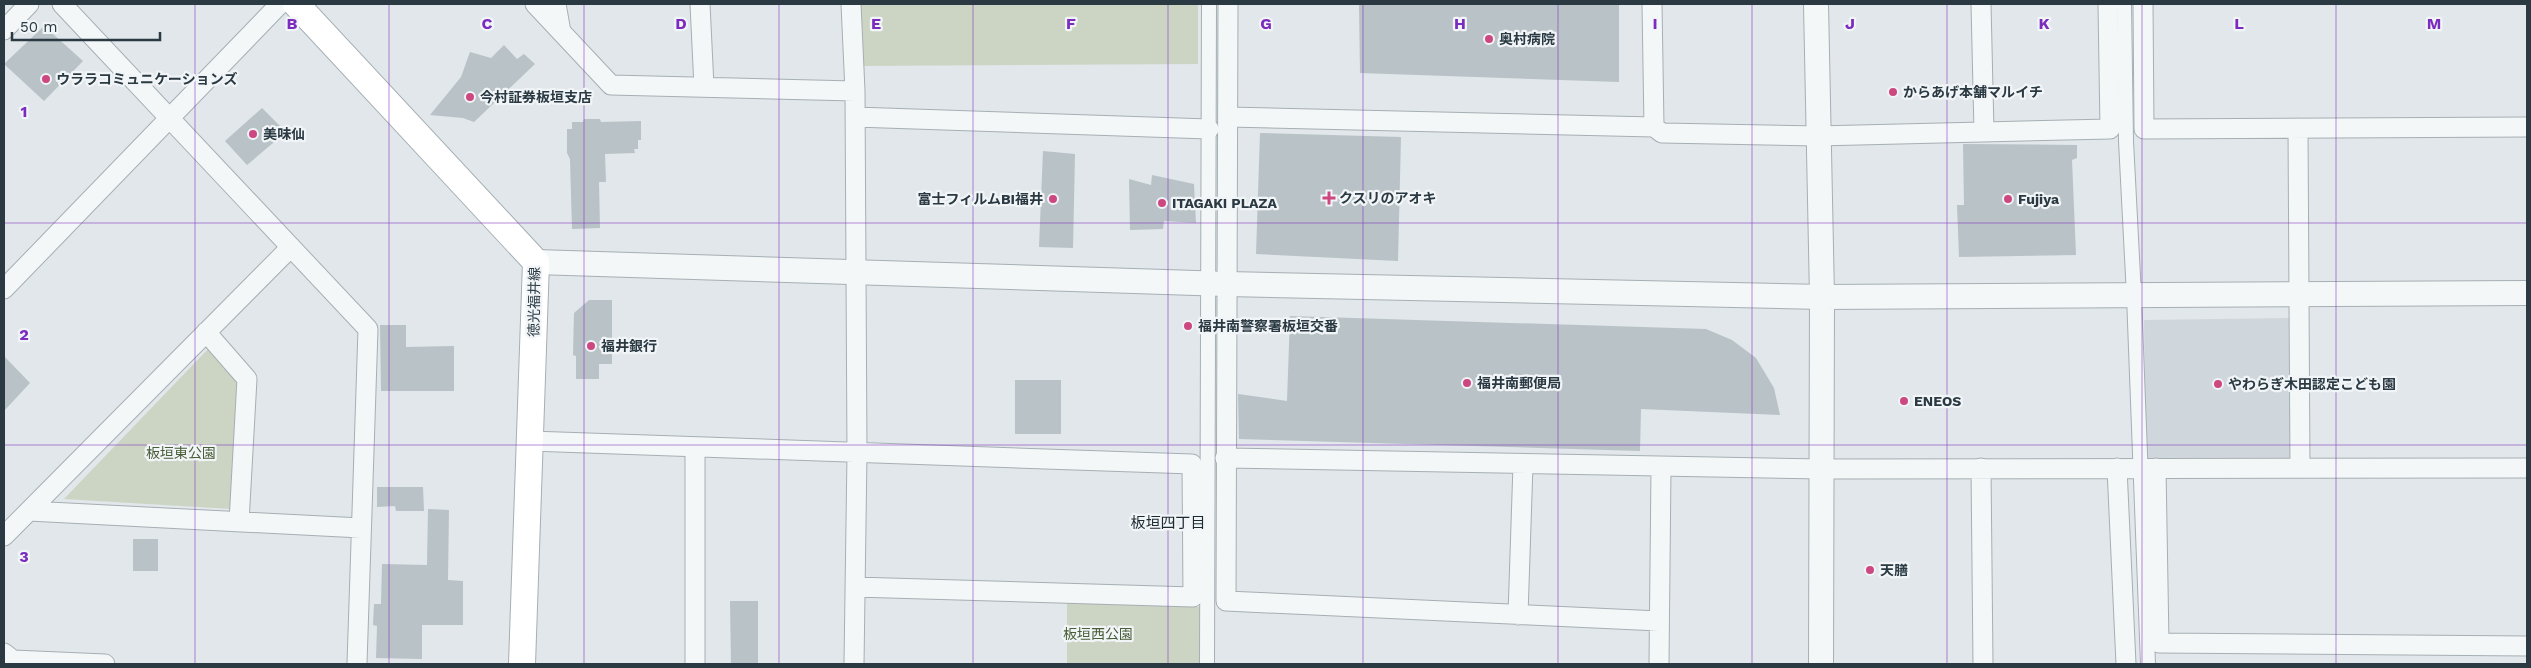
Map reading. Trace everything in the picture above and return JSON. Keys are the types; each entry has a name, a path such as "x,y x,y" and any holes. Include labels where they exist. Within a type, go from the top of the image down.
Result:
{"main road":[{"name":"徳光福井線","path":"296,4 536,262 522,664"}],"street":[{"path":"4,30 29,4"},
{"path":"62,4 368,329 357,664"},
{"path":"4,289 280,4"},
{"path":"535,4 611,85 855,91"},
{"path":"556,4 561,32"},
{"path":"700,4 704,87"},
{"path":"851,4 855,91 857,453 854,664"},
{"path":"1209,4 1209,128 1225,458 1226,601 1659,621"},
{"path":"1207,664 1218,284 1228,117 1228,4"},
{"path":"1652,4 1654,127"},
{"path":"1816,4 1817,136 1822,297 1821,664"},
{"path":"1981,4 1984,132"},
{"path":"1228,117 1654,127 1662,133 1817,136 2110,130 2108,4"},
{"path":"2124,4 2126,141 2134,296 2160,643 2527,646"},
{"path":"2143,4 2144,129 2527,127"},
{"path":"854,117 1209,128"},
{"path":"2298,128 2300,468"},
{"path":"4,536 291,247"},
{"path":"536,262 1218,284 1822,297 2527,293"},
{"path":"206,332 247,378 239,522"},
{"path":"530,441 1192,464 1193,596 855,587"},
{"path":"695,447 695,664"},
{"path":"1225,458 1661,468 2527,468"},
{"path":"1518,615 1523,464"},
{"path":"1659,664 1661,468"},
{"path":"1981,468 1983,664"},
{"path":"2117,468 2126,664"},
{"path":"2148,468 2148,664"},
{"path":"29,510 361,528"},
{"path":"9,659 105,664"}],"shaded area":[{"name":"やわらぎ木田認定こども園","path":"2290,318 2292,461 2146,463 2144,320"}],"green space":[{"path":"851,4 1198,4 1198,64 854,66"},
{"name":"板垣東公園","path":"209,348 239,379 232,509 64,499"},
{"name":"板垣西公園","path":"1067,603 1201,607 1201,664 1067,664"}],"building":[{"name":"奥村病院","path":"1359,4 1619,4 1619,82 1360,73"},
{"path":"44,26 83,61 44,101 4,64"},
{"path":"504,45 517,59 524,54 535,64 474,122 463,118 430,115 461,77 470,52 491,58"},
{"path":"262,108 286,132 247,165 225,141"},
{"path":"584,119 600,119 601,122 641,121 641,140 638,140 638,149 634,149 635,153 605,154 606,182 599,182 600,228 572,229 567,129 572,129 572,122 583,122"},
{"path":"1260,133 1401,137 1398,261 1256,254"},
{"path":"1963,144 2077,145 2077,158 2072,160 2076,255 1959,257 1957,205 1964,205"},
{"path":"1043,151 1075,154 1073,248 1039,247"},
{"name":"ITAGAKI PLAZA","path":"1152,175 1194,184 1196,223 1164,221 1163,229 1130,230 1129,179 1151,185"},
{"path":"589,300 612,300 612,364 599,364 599,379 576,379 576,356 573,355 574,313"},
{"path":"1290,316 1706,329 1732,340 1756,358 1774,388 1780,415 1641,409 1640,451 1239,439 1238,394 1287,401"},
{"path":"380,325 406,325 406,347 454,346 454,391 381,391"},
{"path":"4,356 30,383 4,411"},
{"path":"1015,380 1061,380 1061,434 1015,434"},
{"path":"377,487 423,487 424,511 396,511 395,506 377,507"},
{"path":"428,509 449,510 448,580 463,581 463,625 422,625 422,659 376,658 377,626 373,625 374,604 381,604 382,564 427,565"},
{"path":"133,539 158,539 158,571 133,571"},
{"path":"730,601 758,601 758,664 731,664"}],"place":[{"name":"奥村病院","path":"1489,39"},
{"name":"ウララコミュニケーションズ","path":"46,79"},
{"name":"からあげ本舗マルイチ","path":"1893,92"},
{"name":"今村証券板垣支店","path":"470,97"},
{"name":"美味仙","path":"253,134"},
{"name":"クスリのアオキ","path":"1329,198"},
{"name":"富士フィルムBI福井","path":"1053,199"},
{"name":"Fujiya","path":"2008,199"},
{"name":"ITAGAKI PLAZA","path":"1162,203"},
{"name":"福井南警察署板垣交番","path":"1188,326"},
{"name":"福井銀行","path":"591,346"},
{"name":"福井南郵便局","path":"1467,383"},
{"name":"やわらぎ木田認定こども園","path":"2218,384"},
{"name":"ENEOS","path":"1904,401"},
{"name":"天膳","path":"1870,570"}],"district":[{"name":"板垣四丁目","path":"1168,523"}]}
